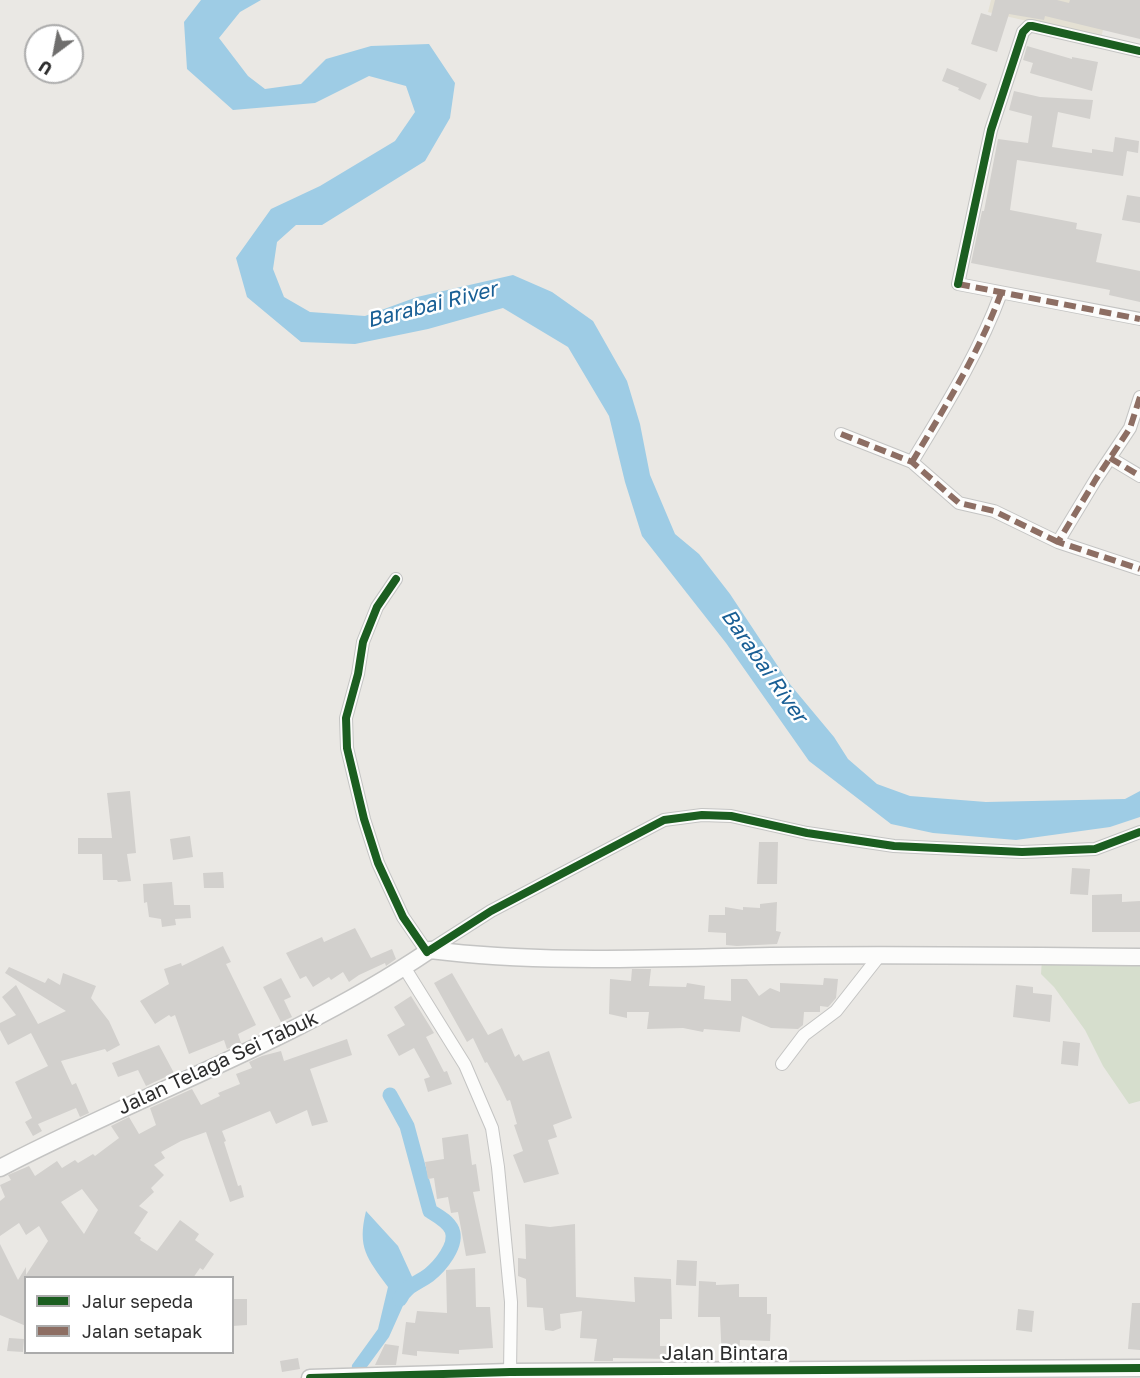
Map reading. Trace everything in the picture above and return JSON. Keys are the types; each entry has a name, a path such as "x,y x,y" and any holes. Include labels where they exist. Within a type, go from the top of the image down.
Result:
{"main road":[{"path":"428,951 543,960 880,955 1140,957"},
{"name":"Jalan Telaga Sei Tabuk","path":"0,1168 53,1140 223,1064 367,991 428,951"},
{"name":"Jalan Bintara","path":"310,1378 510,1372 1140,1368"}],"street":[{"path":"1140,51 1032,26 1026,28 991,130 958,284 1140,319"},
{"path":"912,462 966,370 988,328 1001,293"},
{"path":"1058,542 1130,428 1140,396"},
{"path":"841,434 912,462 959,502 994,511 1058,542 1140,569"},
{"path":"1110,458 1140,476"},
{"path":"396,579 377,607 363,642 358,674 345,718 347,748 364,819 378,863 403,917 428,951 491,911 664,820 702,815 731,816 807,833 894,846 1022,852 1095,849 1140,832"},
{"path":"782,1064 804,1035 836,1011 880,955"},
{"path":"404,967 465,1065 492,1128 511,1302 510,1372"}],"shaded area":[{"path":"991,0 1140,0 1109,5 1101,38 988,12"}],"green space":[{"path":"1042,959 1140,963 1140,1101 1129,1104 1103,1066 1085,1030 1054,987 1041,974"}],"water":[{"name":"Barabai River","path":"201,0 261,0 240,12 219,38 248,76 265,89 301,84 326,59 371,46 429,44 455,83 450,118 425,161 322,225 296,225 277,242 273,269 284,297 310,312 365,316 417,297 513,275 552,292 593,321 627,381 640,424 650,475 675,534 699,554 730,594 789,683 834,737 848,759 877,784 910,796 986,802 1125,799 1140,791 1140,817 1110,827 1016,840 933,833 891,824 809,761 726,643 642,536 625,482 609,416 568,347 503,308 428,329 355,344 301,342 247,297 236,258 271,209 320,186 395,141 415,112 406,86 369,76 315,103 233,110 187,69 184,22"},
{"path":"366,1211 398,1246 414,1281 389,1337 367,1367 364,1378 351,1378 352,1365 378,1329 388,1287 369,1260 363,1244"}],"building":[{"path":"995,0 1057,0 1069,3 1070,0 1140,0 1140,39 1045,16 1044,20 1009,14 997,52 971,44 981,13 991,16"},
{"path":"1027,46 1072,59 1072,57 1098,62 1092,91 1030,73 1033,63 1023,60"},
{"path":"947,68 987,84 980,100 942,81"},
{"path":"1014,91 1040,97 1093,100 1090,119 1058,112 1052,147 1092,153 1092,149 1113,152 1115,137 1139,141 1138,153 1127,151 1123,176 1017,160 1010,210 1077,223 1076,229 1102,234 1096,262 1140,271 1140,302 1109,295 1110,290 971,263 998,139 1028,143 1032,116 1009,110"},
{"path":"1127,195 1140,197 1140,223 1122,220"},
{"path":"130,791 136,853 127,854 131,881 103,880 102,854 78,854 78,838 112,838 107,793"},
{"path":"190,836 193,857 173,860 170,839"},
{"path":"759,842 778,842 777,884 757,884"},
{"path":"1072,868 1090,869 1088,895 1070,894"},
{"path":"223,872 224,888 204,888 203,873"},
{"path":"172,882 174,905 190,905 191,918 175,919 176,925 162,927 161,919 149,917 147,902 144,903 143,884"},
{"path":"1122,894 1122,902 1140,901 1140,932 1092,932 1092,895"},
{"path":"777,902 776,931 781,932 777,944 726,945 726,933 708,932 709,915 725,915 725,907 743,910 743,907 760,908 760,904"},
{"path":"355,928 371,958 392,949 396,959 386,966 385,963 359,975 349,982 343,972 313,987 306,976 300,979 286,953 322,937 324,942"},
{"path":"223,946 231,962 226,964 256,1025 238,1034 241,1043 227,1049 224,1040 189,1054 175,1015 171,1017 169,1015 155,1024 140,1001 169,984 164,969 181,963 182,966"},
{"path":"9,967 45,983 48,978 60,985 63,973 96,986 91,998 109,1021 120,1045 107,1052 105,1049 61,1061 72,1085 76,1083 89,1113 80,1117 76,1108 38,1124 42,1131 33,1136 25,1122 32,1118 15,1082 48,1066 31,1033 8,1045 0,1030 0,1023 16,1015 2,997 16,985 38,1024 66,1011 5,973"},
{"path":"632,969 651,969 649,986 686,987 687,983 705,986 704,999 731,1001 731,979 747,979 759,996 770,988 780,992 780,983 823,985 824,978 838,979 836,998 828,1007 820,1006 820,1012 804,1012 803,1025 798,1029 771,1028 742,1016 740,1032 704,1029 703,1032 683,1028 647,1029 649,1012 627,1012 627,1018 609,1014 610,979 631,981"},
{"path":"452,973 488,1035 502,1028 515,1057 519,1054 523,1061 549,1051 572,1118 553,1125 557,1137 548,1140 559,1174 524,1183 513,1155 523,1151 514,1125 517,1124 510,1100 507,1101 473,1038 467,1042 434,983"},
{"path":"281,978 291,997 284,1000 292,1017 281,1022 263,987"},
{"path":"1016,985 1033,987 1033,993 1052,995 1050,1022 1013,1017"},
{"path":"411,996 434,1033 426,1037 444,1072 447,1071 452,1084 428,1092 424,1079 430,1077 414,1048 399,1056 387,1035 405,1025 394,1007"},
{"path":"347,1039 352,1055 310,1069 328,1122 312,1126 307,1110 276,1124 270,1111 222,1131 238,1186 241,1185 244,1197 230,1202 206,1132 181,1141 161,1152 165,1158 154,1165 164,1175 151,1188 154,1192 139,1206 148,1212 134,1233 141,1238 140,1240 157,1251 180,1220 199,1234 195,1240 214,1254 203,1270 200,1268 194,1276 24,1276 24,1325 0,1315 0,1244 18,1280 26,1267 26,1275 48,1241 39,1226 26,1235 19,1223 0,1236 0,1201 5,1197 0,1185 11,1180 8,1175 29,1166 35,1176 57,1161 62,1168 75,1160 78,1163 93,1154 95,1156 119,1138 111,1126 129,1117 139,1134 156,1125 150,1108 192,1089 201,1105 220,1096 218,1093 240,1084 236,1074 252,1068 249,1062 281,1051 284,1061","holes":["82,1189 98,1210 84,1234 61,1202"]},
{"path":"1063,1041 1080,1043 1078,1066 1061,1064"},
{"path":"159,1045 174,1073 146,1086 138,1070 118,1077 112,1063"},
{"path":"468,1134 472,1165 476,1164 480,1191 473,1192 486,1253 466,1256 458,1212 451,1213 448,1197 437,1199 434,1178 428,1179 425,1162 444,1159 442,1138"},
{"path":"525,1224 550,1227 575,1224 576,1297 635,1302 634,1277 671,1279 672,1319 660,1319 660,1346 670,1346 670,1359 613,1358 613,1361 594,1361 597,1339 580,1338 582,1311 560,1314 561,1328 553,1331 545,1330 543,1308 527,1307 526,1279 518,1276 518,1258 526,1259"},
{"path":"677,1260 697,1261 696,1286 676,1285"},
{"path":"475,1268 476,1307 490,1307 493,1348 459,1350 459,1354 417,1351 417,1356 402,1354 406,1322 415,1323 417,1311 447,1313 446,1270"},
{"path":"699,1281 716,1282 716,1285 739,1284 739,1297 767,1297 767,1314 771,1314 770,1341 740,1340 739,1360 722,1360 720,1317 698,1317"},
{"path":"234,1299 247,1299 247,1325 234,1326"},
{"path":"1132,1303 1140,1303 1140,1350 1128,1349"},
{"path":"1018,1309 1034,1311 1032,1332 1016,1330"},
{"path":"9,1338 24,1339 23,1352 7,1351"},
{"path":"385,1344 399,1346 396,1365 375,1365"},
{"path":"298,1358 300,1369 282,1372 280,1361"}],"waterway":[{"path":"390,1095 407,1126 430,1211 448,1224 453,1236 447,1255 438,1266 409,1288 400,1299"}],"marked path":[{"path":"958,284 1140,319"},
{"path":"912,462 972,358 1001,293"},
{"path":"1140,397 1130,428 1058,542 1140,569"},
{"path":"841,434 912,462 959,503 994,511 1058,542"},
{"path":"1110,458 1140,476"}],"cycle path":[{"path":"958,284 991,130 1023,32 1032,26 1140,51"},
{"path":"396,579 377,607 363,642 358,674 346,718 347,748 364,819 378,863 403,917 427,952"},
{"path":"430,950 491,911 664,820 702,815 731,816 807,833 894,846 1022,852 1095,849 1140,832"},
{"path":"310,1378 510,1372 1140,1368"}]}
